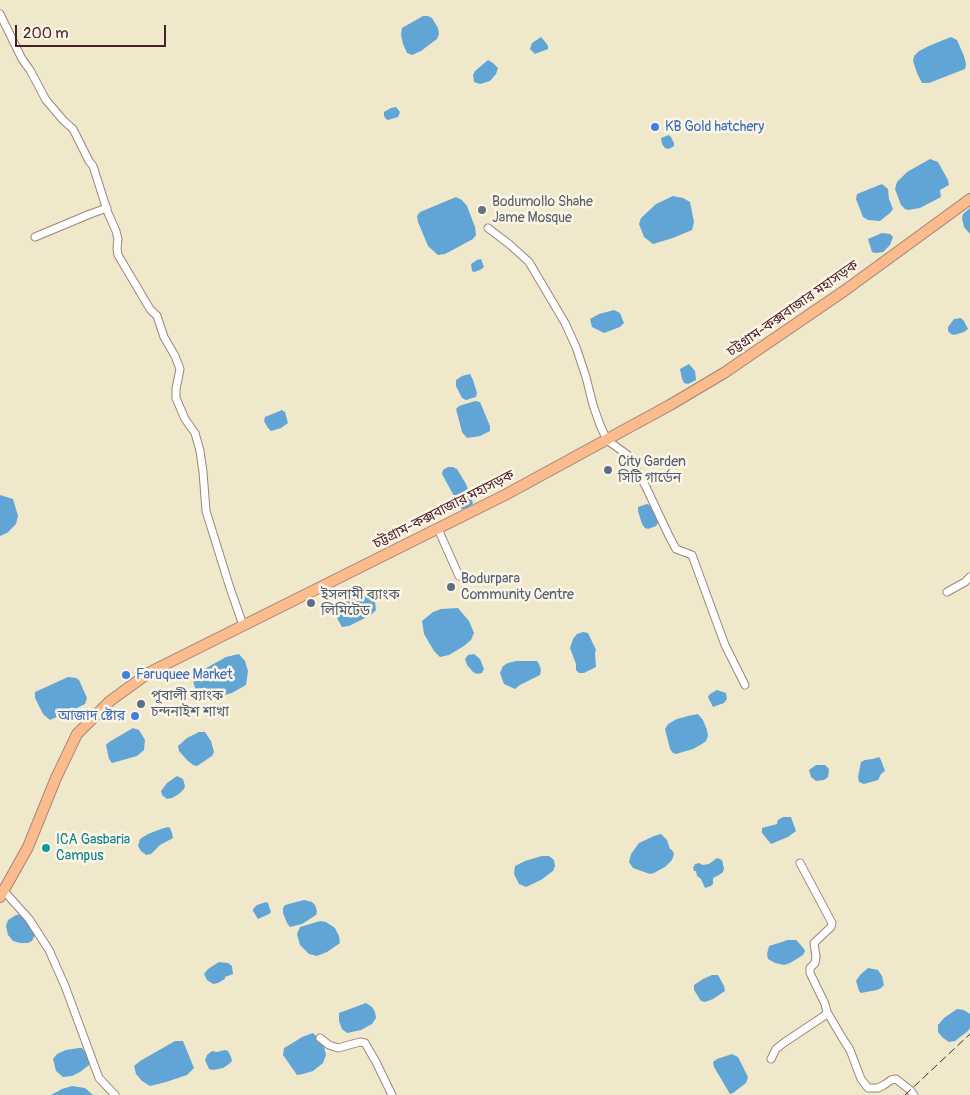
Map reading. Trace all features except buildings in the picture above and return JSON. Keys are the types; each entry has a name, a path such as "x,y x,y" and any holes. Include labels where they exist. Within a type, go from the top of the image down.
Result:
{"highway":[{"name":"চট্টগ্রাম-কক্সবাজার মহাসড়ক","path":"2,894 28,846 56,778 77,734 110,701 150,672 505,495 670,405 724,373 844,291 970,199"}],"street":[{"path":"0,14 22,59 38,83 46,100 73,129 93,166 116,230 118,255 150,309 157,316 164,337 175,356 180,369 176,398 185,419 195,433 203,472 206,511 219,556 243,625"},
{"path":"35,237 107,208"},
{"path":"488,228 529,262 565,323 576,347 593,405 607,440 629,456 676,549 692,555 725,645 745,685"},
{"path":"438,529 459,576"},
{"path":"947,592 970,577"},
{"path":"800,862 832,923 831,927 814,943 816,957 815,963 810,968 810,973 827,1012 850,1050 861,1079 868,1088 878,1088 891,1080 896,1080 914,1095"},
{"path":"2,894 29,919 49,950 66,986 99,1078 115,1095"},
{"path":"771,1059 776,1049 827,1012"},
{"path":"320,1038 329,1045 338,1048 360,1042 365,1043 392,1095"}],"water":[{"path":"423,16 432,18 439,34 437,39 412,55 407,53 403,44 402,28"},
{"path":"541,37 548,46 548,49 535,54 530,49 532,43"},
{"path":"951,37 957,40 964,56 965,69 929,83 922,83 913,61 914,56 919,51"},
{"path":"488,60 498,68 496,74 490,81 480,84 474,82 473,75 475,71"},
{"path":"396,107 400,112 398,117 386,119 384,112"},
{"path":"669,135 674,146 668,149 662,144 661,138"},
{"path":"930,159 938,162 949,185 940,190 941,197 920,208 905,209 901,205 895,189 897,182 907,172"},
{"path":"882,184 888,189 893,209 880,221 868,220 863,217 856,199 857,194"},
{"path":"673,196 690,202 694,222 692,230 653,244 644,237 639,224 641,218 656,204"},
{"path":"456,197 467,206 476,235 473,239 445,254 438,255 428,246 417,216 420,212"},
{"path":"970,208 970,234 964,227 962,218 963,214"},
{"path":"882,233 890,234 893,237 890,245 883,252 872,252 868,239"},
{"path":"481,259 484,267 474,272 472,271 471,264"},
{"path":"614,310 620,313 624,323 620,327 604,333 592,327 590,319 599,314"},
{"path":"961,318 968,329 954,335 951,334 948,331 948,327 954,319"},
{"path":"689,364 695,371 696,380 688,384 684,383 680,369"},
{"path":"470,374 477,393 476,397 466,400 462,398 456,386 456,380"},
{"path":"475,401 480,402 490,426 490,431 480,436 467,438 462,432 456,409 459,406"},
{"path":"282,410 285,412 288,423 281,428 271,431 264,421 265,417"},
{"path":"448,467 457,469 466,484 473,504 467,508 461,509 442,474 443,470"},
{"path":"0,495 13,499 18,516 16,524 7,533 0,536"},
{"path":"647,504 652,506 658,523 656,526 648,529 642,524 638,511 638,507"},
{"path":"363,590 369,591 375,602 376,610 371,615 349,626 342,627 333,606 336,602"},
{"path":"458,608 469,621 474,633 471,640 464,646 449,655 440,657 424,634 422,621 433,612 441,609"},
{"path":"588,633 596,650 596,667 584,673 579,673 576,670 576,664 570,648 577,634"},
{"path":"239,654 245,661 248,671 246,685 232,693 201,701 192,678 226,657"},
{"path":"474,654 480,659 484,669 482,673 477,674 473,672 467,665 465,659 468,655"},
{"path":"516,661 537,661 541,670 540,675 515,689 504,684 500,673 503,666"},
{"path":"68,677 79,680 87,698 85,704 50,720 43,714 35,698 35,692"},
{"path":"717,690 726,693 727,699 724,703 713,707 708,697"},
{"path":"698,714 707,730 708,736 706,741 693,749 676,754 673,753 670,749 665,729 668,724 677,719"},
{"path":"133,728 139,730 145,740 144,750 137,756 112,763 109,759 106,745"},
{"path":"199,732 205,732 211,741 214,752 212,756 197,766 187,760 179,751 178,746 187,738"},
{"path":"879,757 885,771 878,780 864,784 859,782 861,762"},
{"path":"816,765 825,765 829,769 828,777 824,780 816,781 811,777 809,770"},
{"path":"177,776 183,779 184,789 179,794 167,799 162,795 161,791 167,783"},
{"path":"783,817 791,817 796,831 788,837 771,844 762,833 762,828 777,824 778,820"},
{"path":"168,827 173,838 160,845 151,854 146,855 141,851 138,846 140,839"},
{"path":"661,834 667,840 674,854 672,860 665,867 650,874 633,868 629,862 631,854 639,843"},
{"path":"542,856 549,856 554,860 555,866 553,871 541,880 526,887 519,884 514,874 515,866"},
{"path":"717,858 722,860 723,872 713,878 711,886 705,888 693,868 695,864 709,864"},
{"path":"304,900 315,905 316,915 302,924 290,927 283,913 283,908 285,905"},
{"path":"266,902 271,912 258,919 253,909 257,905"},
{"path":"21,914 35,932 32,941 28,943 13,941 8,935 6,926 8,920"},
{"path":"320,921 326,922 335,928 340,943 317,956 309,954 300,945 297,934 300,927"},
{"path":"787,940 796,940 805,951 803,955 784,965 768,959 769,946"},
{"path":"219,962 228,963 232,966 233,974 213,984 207,980 204,974"},
{"path":"868,968 878,970 884,985 877,990 861,993 856,981"},
{"path":"712,975 718,975 725,991 713,999 705,1002 701,1001 694,990 694,985"},
{"path":"366,1003 372,1007 376,1018 372,1024 361,1030 347,1033 342,1029 339,1013"},
{"path":"957,1009 964,1010 970,1014 970,1028 955,1041 949,1042 938,1032 938,1025"},
{"path":"313,1033 323,1043 326,1055 323,1063 313,1071 297,1075 283,1055 284,1048 302,1037"},
{"path":"175,1041 183,1041 194,1068 187,1075 150,1086 142,1081 136,1074 134,1066"},
{"path":"82,1048 88,1056 89,1065 72,1076 63,1077 56,1071 53,1059 57,1054 66,1050"},
{"path":"212,1051 228,1051 232,1061 223,1068 209,1069 205,1060 207,1055"},
{"path":"732,1054 738,1057 748,1077 746,1083 730,1094 713,1062"},
{"path":"72,1086 85,1088 93,1095 51,1095 62,1089"}],"railway":[{"path":"905,1095 970,1034"}],"place":[{"name":"KB Gold hatchery","path":"655,127"},
{"name":"Bodumollo Shahe Jame Mosque","path":"482,210"},
{"name":"City Garden সিটি গার্ডেন","path":"608,470"},
{"name":"Bodurpara Community Centre","path":"451,587"},
{"name":"ইসলামী ব্যাংক লিমিটেড","path":"311,603"},
{"name":"Faruquee Market","path":"126,675"},
{"name":"পূবালী ব্যাংক চন্দনাইশ শাখা","path":"141,704"},
{"name":"আজাদ ষ্টোর","path":"135,716"},
{"name":"ICA Gasbaria Campus","path":"46,848"}]}
